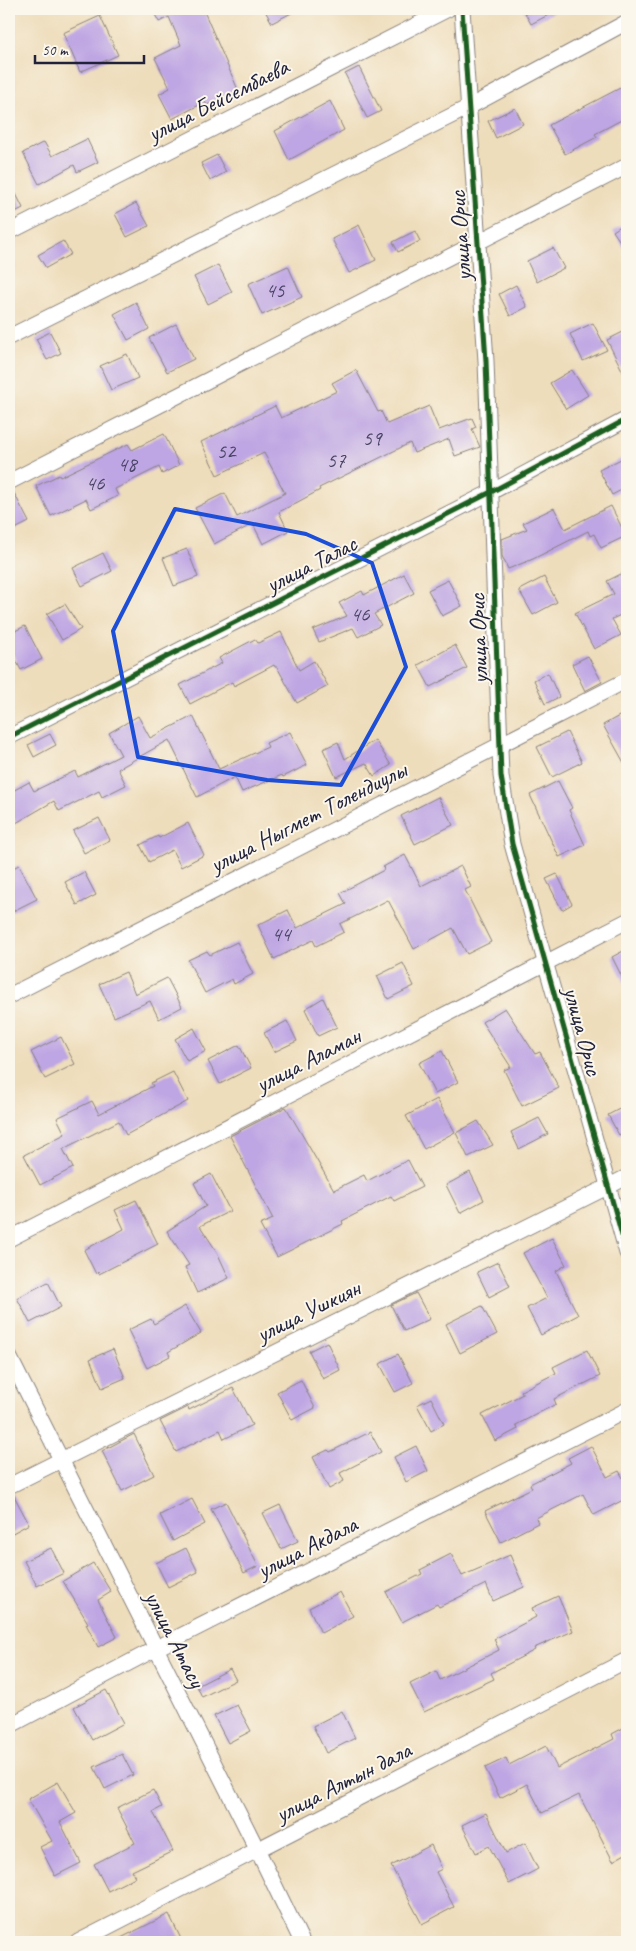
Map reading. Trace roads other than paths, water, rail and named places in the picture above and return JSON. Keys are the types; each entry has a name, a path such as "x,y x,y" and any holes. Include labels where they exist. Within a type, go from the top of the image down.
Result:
{"street":[{"name":"улица Бейсембаева","path":"9,232 448,9"},
{"name":"улица Орис","path":"462,9 486,361 499,745 502,776 512,844 627,1253"},
{"path":"9,337 469,107 627,22"},
{"path":"9,482 627,166"},
{"name":"улица Талас","path":"9,737 491,492 627,419"},
{"name":"улица Ныгмет Толендиулы","path":"9,996 627,680"},
{"name":"улица Аламан","path":"9,1239 627,922"},
{"name":"улица Ушкиян","path":"9,1486 627,1177"},
{"name":"улица Атасу","path":"9,1356 302,1942"},
{"name":"улица Акдала","path":"9,1726 155,1649 627,1410"},
{"name":"улица Алтын дала","path":"78,1942 627,1660"}]}
